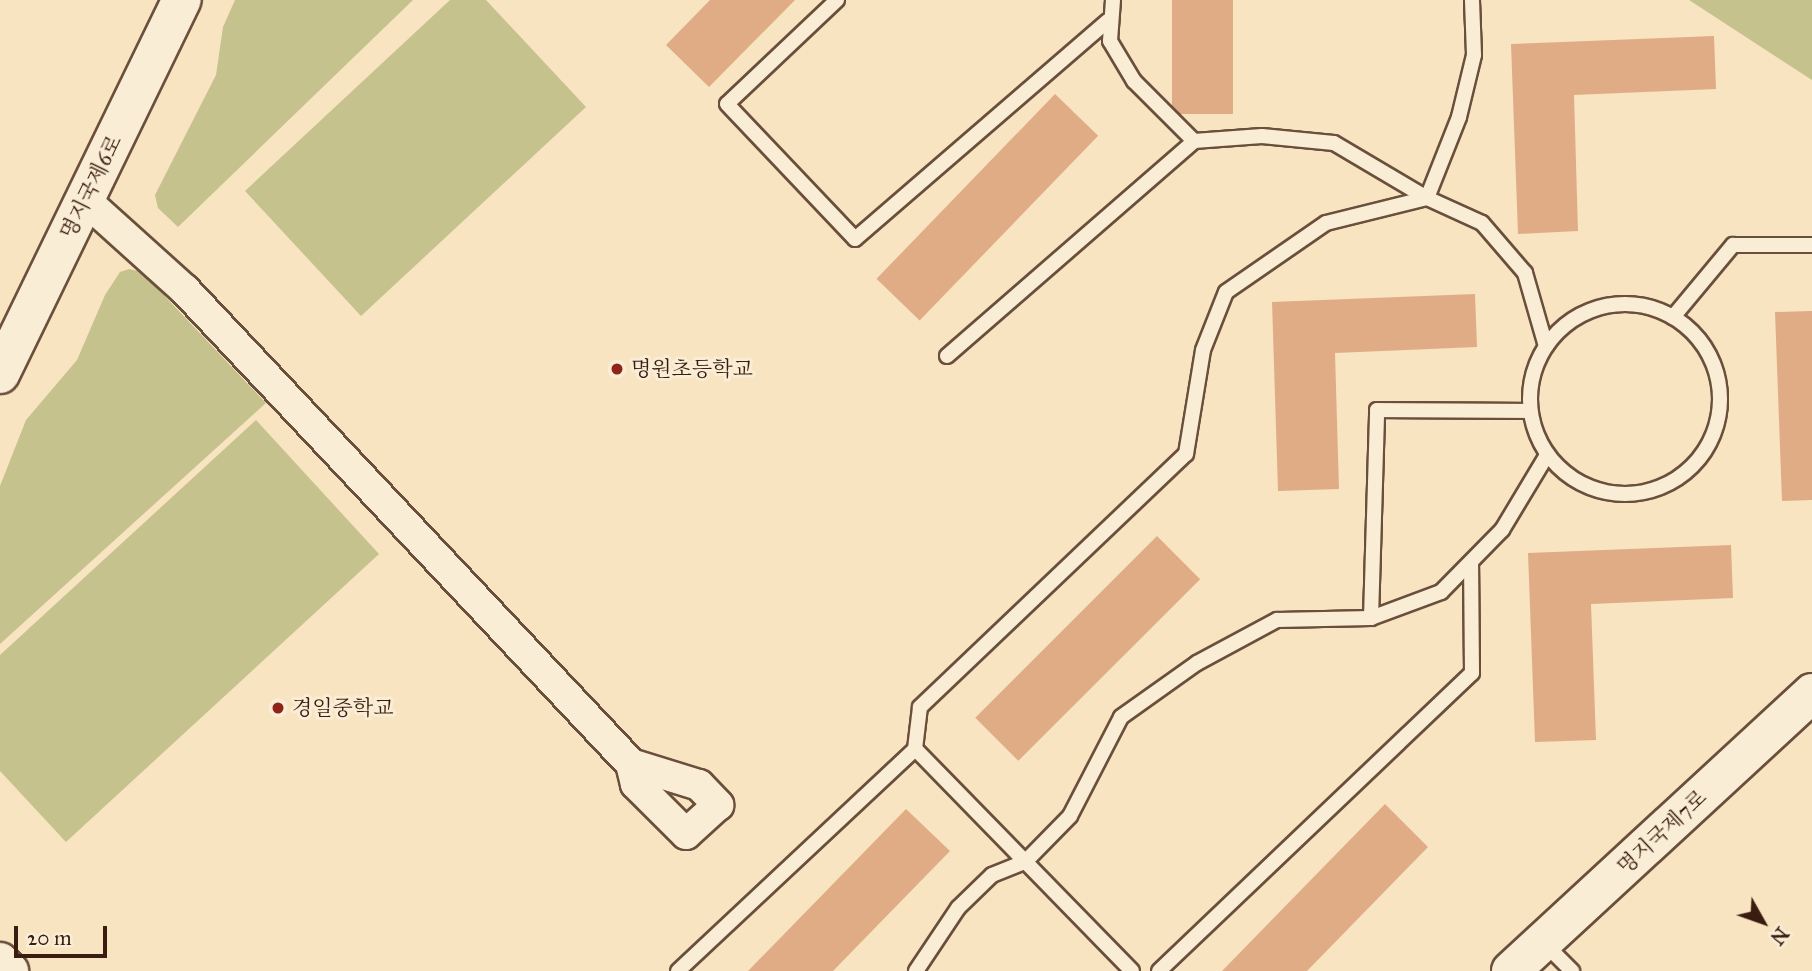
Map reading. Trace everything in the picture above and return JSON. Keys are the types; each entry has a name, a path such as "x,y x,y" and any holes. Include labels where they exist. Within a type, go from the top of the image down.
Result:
{"street":[{"name":"명지국제6로","path":"0,374 182,0"},
{"path":"85,200 185,290 631,764"},
{"name":"명지국제7로","path":"1511,971 1812,693"},
{"path":"0,962 9,971"}],"lane":[{"path":"838,0 727,104 855,239 1108,21"},
{"path":"1113,0 1108,21 1110,41 1134,81 1194,141"},
{"path":"1427,198 1459,117 1474,55 1472,0"},
{"path":"947,356 1194,141 1262,136 1334,143 1427,198 1482,223 1525,273 1546,346"},
{"path":"678,971 915,749 920,707 1186,454 1203,349 1226,292 1326,223 1427,198"},
{"path":"1673,317 1733,245 1812,246"},
{"path":"1629,303 1673,317 1709,351 1720,382 1720,414 1710,445 1690,470 1652,490 1631,495 1599,492 1570,478 1547,455 1530,411 1532,375 1546,346 1568,323 1597,308 1629,303"},
{"path":"1371,618 1377,410 1530,411"},
{"path":"916,971 958,908 992,875 1026,861 1070,816 1121,717 1198,663 1277,620 1371,618 1441,592 1471,565 1502,530 1547,455"},
{"path":"1159,971 1472,673 1471,565"},
{"path":"915,749 1132,971"},
{"path":"1544,942 1572,971"}],"shaded area":[{"path":"235,0 413,0 178,227 158,208 155,195 216,75 223,27"},
{"path":"450,0 486,0 586,107 361,316 245,191"},
{"path":"1689,0 1812,0 1812,80"},
{"path":"129,269 142,272 266,403 0,644 0,486 26,420 77,360 105,295 120,272"},
{"path":"256,420 379,554 66,842 0,771 0,655"}],"building":[{"path":"710,0 795,0 709,87 666,45"},
{"path":"1172,0 1233,0 1233,114 1172,114"},
{"path":"1714,36 1716,89 1574,95 1578,231 1518,234 1511,44"},
{"path":"1055,94 1098,136 920,321 876,279"},
{"path":"1475,294 1477,347 1335,353 1339,489 1278,491 1272,302"},
{"path":"1812,311 1812,500 1782,501 1775,312"},
{"path":"1157,536 1200,579 1018,761 975,718"},
{"path":"1731,545 1733,598 1591,604 1596,740 1535,742 1528,553"},
{"path":"1385,804 1428,847 1307,971 1222,971"},
{"path":"906,809 950,851 833,971 748,971"}],"place":[{"name":"명원초등학교","path":"617,369"},
{"name":"경일중학교","path":"278,708"}]}
